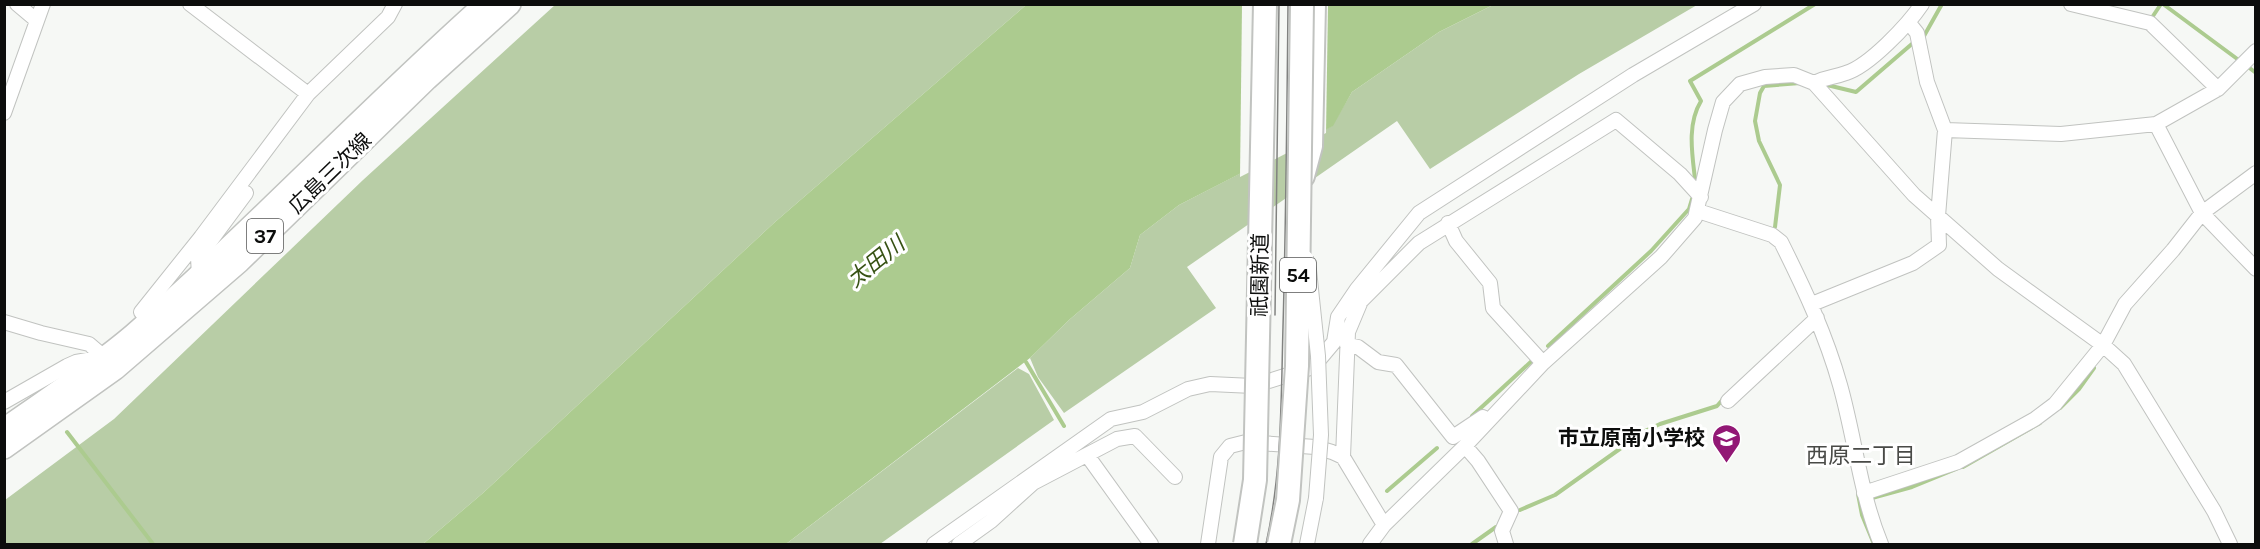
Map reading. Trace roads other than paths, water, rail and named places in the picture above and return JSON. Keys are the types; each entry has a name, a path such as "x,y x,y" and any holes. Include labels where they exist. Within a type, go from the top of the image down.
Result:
{"highway":[{"name":"祇園新道","path":"1245,544 1256,468 1265,4"},
{"name":"祇園新道","path":"1279,544 1289,489 1297,366 1302,4"},
{"name":"祇園新道","path":"1300,188 1311,146 1314,4"}],"main road":[{"name":"広島三次線","path":"4,429 111,363 199,274 415,66 485,4"},
{"name":"広島三次線","path":"4,448 238,262 427,79 510,4"}],"street":[{"path":"17,4 36,20"},
{"path":"4,113 43,4"},
{"path":"190,4 308,94"},
{"path":"141,312 308,94 387,17 395,4"},
{"path":"934,544 1111,419 1143,412 1188,389 1210,384 1253,386 1313,367 1334,342 1338,317 1357,289 1419,213 1634,75 1754,4"},
{"path":"1814,83 1828,76 1846,74 1864,62 1909,23 1922,4"},
{"path":"2072,4 2150,23 2218,89"},
{"path":"1812,304 1913,263 1939,245 1938,216 1945,130 1927,82 1917,33 1909,23"},
{"path":"1945,130 2061,134 2156,124 2218,89 2256,51"},
{"path":"1370,544 1384,525 1465,446 1544,363 1660,257 1695,218 1723,102 1740,84 1765,77 1794,75 1814,83 1914,195 1998,269 2103,345 2124,364 2214,511 2230,544"},
{"path":"1384,525 1343,457 1348,332 1361,301 1419,243 1616,120 1680,174 1701,196"},
{"path":"2156,124 2202,213 2256,269"},
{"path":"1864,493 1958,462 2035,419 2055,404 2103,345 2125,304 2202,213 2256,173"},
{"path":"199,274 198,258 247,191 245,179"},
{"path":"1698,211 1772,235 1781,242 1812,304 1840,385 1868,511 1881,544"},
{"path":"1448,223 1456,240 1490,283 1493,308 1544,363"},
{"path":"1299,233 1309,270 1318,356 1321,435 1316,498 1306,544"},
{"path":"1728,401 1817,318"},
{"path":"4,322 89,344 111,363"},
{"path":"1347,345 1358,347 1378,362 1395,365 1452,437 1483,417 1488,421"},
{"path":"4,402 76,362 111,363"},
{"path":"958,544 991,521 1033,483 1117,438 1135,436 1175,477"},
{"path":"1208,544 1221,457 1230,446 1246,442 1315,447 1343,457"},
{"path":"1465,446 1478,461 1511,511 1502,531 1506,544"},
{"path":"1087,455 1151,544"}],"water":[{"name":"太田川","path":"1026,5 1493,5 1439,32 1352,92 1333,126 1179,205 1140,235 1130,268 1069,320 1030,358 786,544 423,544 483,493 775,222"}],"waterway":[{"path":"1695,179 1692,129 1701,101 1690,81 1815,4"},
{"path":"1924,36 1942,4"},
{"path":"2151,19 2161,4"},
{"path":"2163,4 2240,61"},
{"path":"1827,85 1856,92 1913,43"},
{"path":"2247,66 2256,73"},
{"path":"1775,227 1780,185 1759,141 1755,121 1760,93 1764,86 1800,83"},
{"path":"1548,346 1651,251 1689,209 1692,199"},
{"path":"1472,416 1535,358"},
{"path":"1026,362 1064,426"},
{"path":"2060,408 2079,389 2094,368"},
{"path":"1520,510 1555,495 1645,431 1717,406 1724,398"},
{"path":"1963,467 2040,423"},
{"path":"67,432 153,544"},
{"path":"1387,491 1437,448"},
{"path":"1872,498 1912,487 1956,469"},
{"path":"1858,494 1862,515 1874,544"},
{"path":"1472,544 1496,527"}],"tram line":[{"path":"1275,315 1279,4"},
{"path":"1266,544 1275,490 1281,409 1288,4"}],"place":[{"name":"市立原南小学校","path":"1726,464"}],"district":[{"name":"西原二丁目","path":"1861,456"}]}
